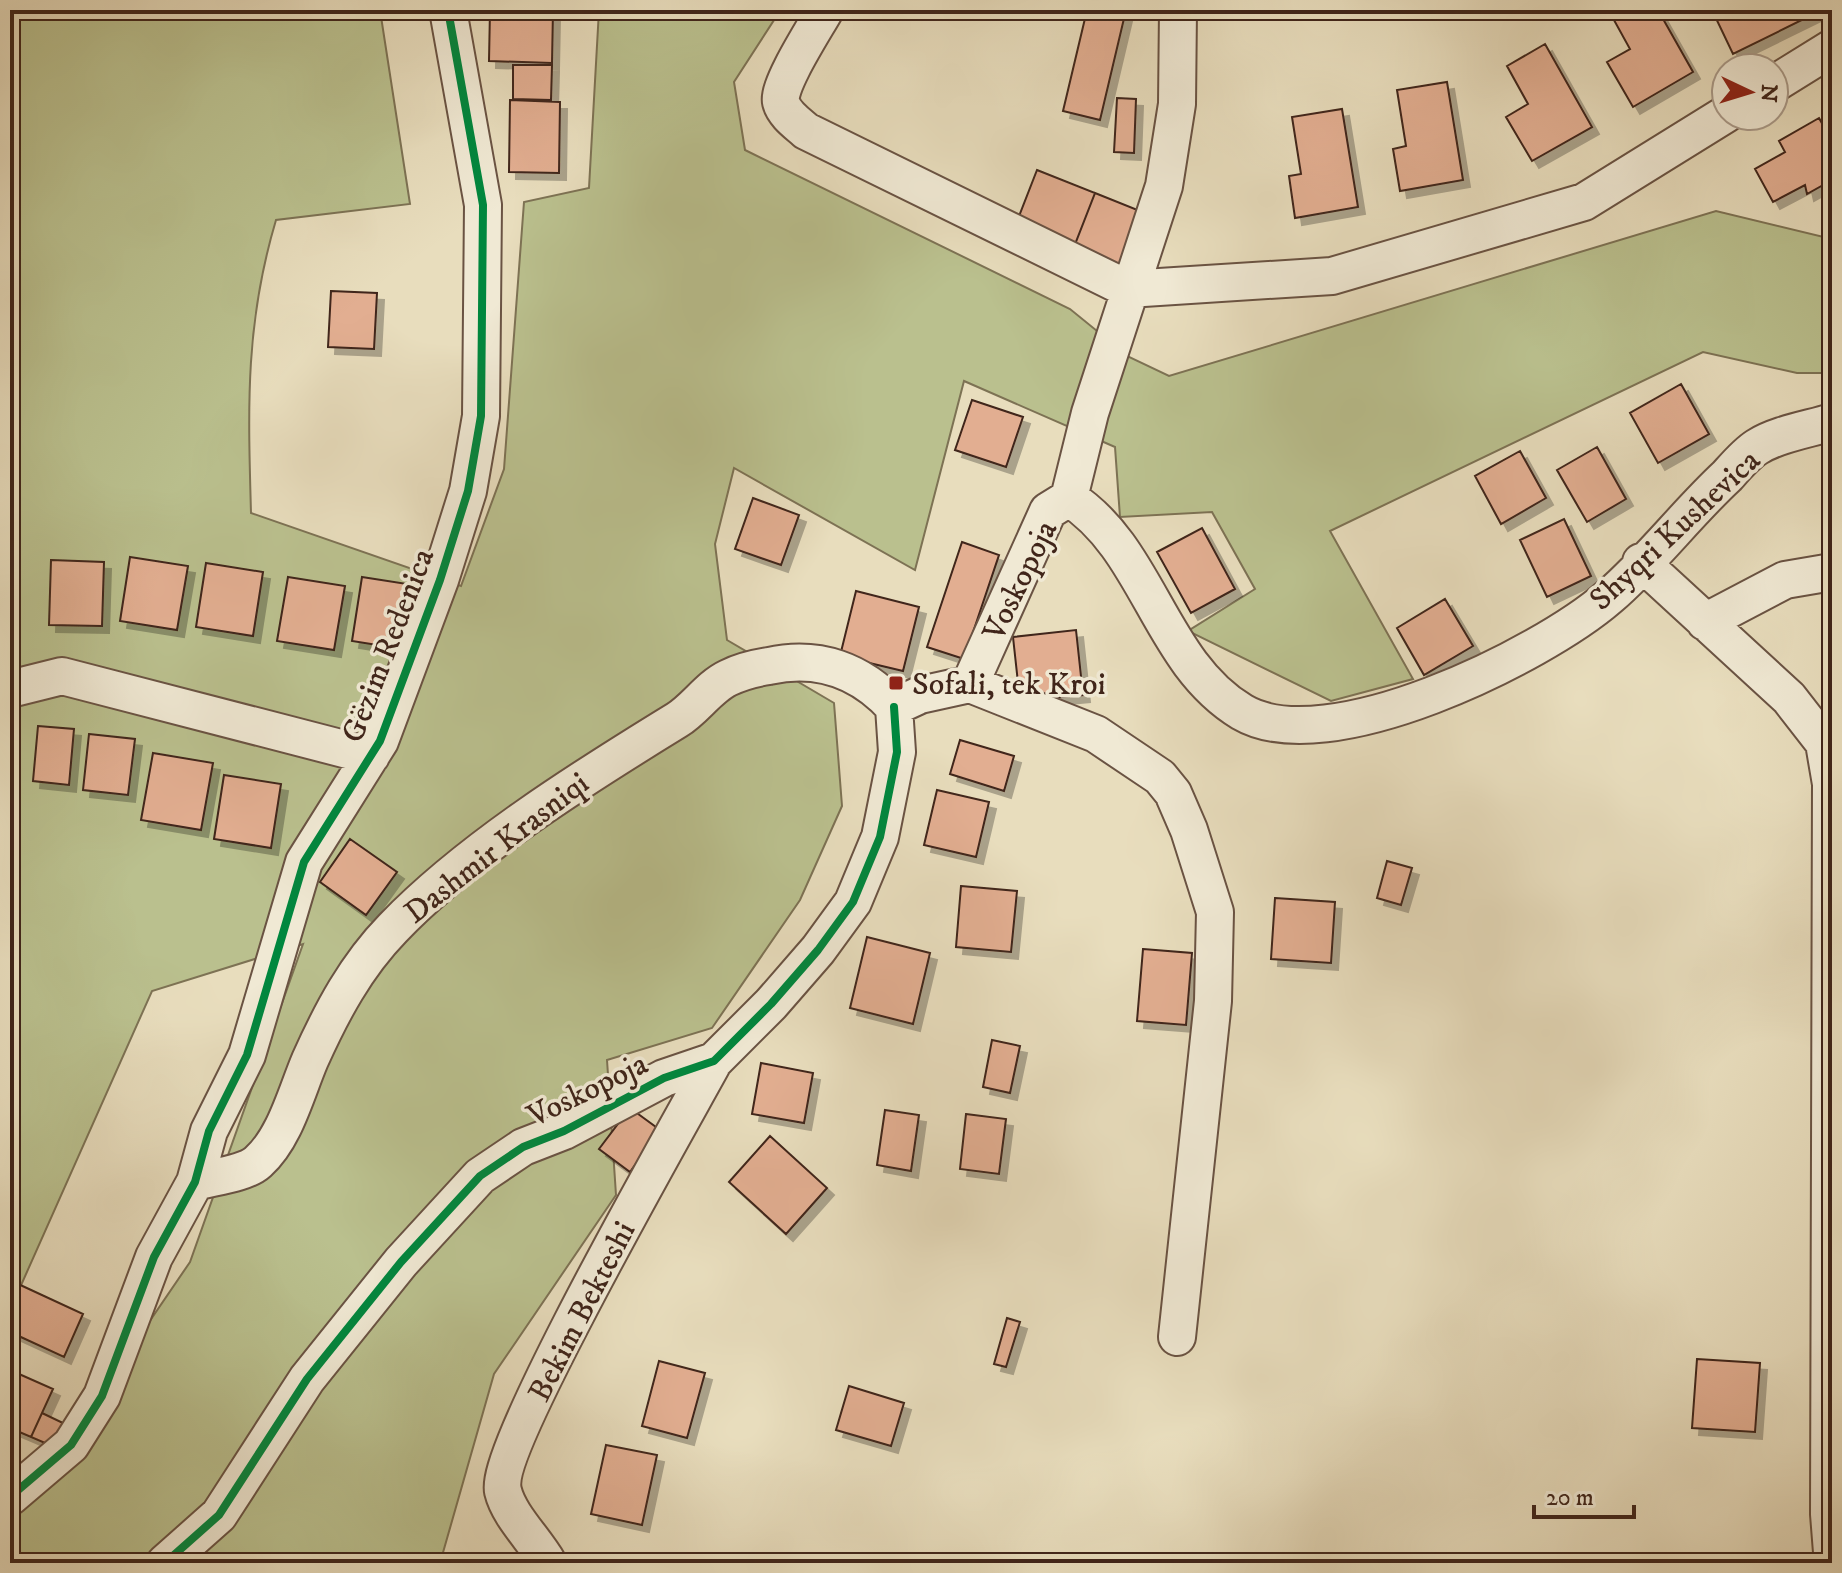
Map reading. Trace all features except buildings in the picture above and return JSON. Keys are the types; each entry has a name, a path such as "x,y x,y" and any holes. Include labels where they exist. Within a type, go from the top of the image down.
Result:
{"street":[{"name":"Gëzim Redenica","path":"10,1497 71,1445 102,1396 154,1257 195,1182 209,1131 247,1055 304,862 371,756 440,580 468,491 481,416 483,205 448,10"},
{"path":"825,10 781,85 781,102 791,118 806,131 1128,289 1332,276 1362,268 1584,202 1710,124"},
{"name":"Voskopoja","path":"970,684 1048,511 1069,498 1090,413 1164,186 1177,104 1178,10"},
{"path":"1790,74 1832,48"},
{"name":"Shyqri Kushevica","path":"1069,498 1111,535 1174,643 1213,691 1245,713 1286,726 1352,722 1473,678 1524,655 1609,597 1759,445 1832,422"},
{"path":"1641,562 1789,698 1824,743 1831,784 1829,1514 1832,1552"},
{"path":"1705,622 1785,580 1832,572"},
{"name":"Dashmir Krasniqi","path":"195,1182 257,1164 278,1136 347,983 393,927 454,874 542,807 619,754 681,718 727,678 771,665 801,663 837,667 871,682 894,707"},
{"path":"10,689 62,676 371,756"},
{"path":"894,707 920,695 970,684 1096,734 1160,777 1173,793 1189,830 1215,912 1213,1001 1177,1337"},
{"name":"Voskopoja","path":"165,1563 219,1515 307,1379 401,1262 480,1176 523,1147 564,1131 664,1078 714,1061 771,1004 853,902 883,824 897,752 894,707"},
{"name":"Bekim Bekteshi","path":"548,1563 503,1490 505,1469 546,1371 714,1061"}],"green space":[{"path":"10,10 380,10 410,204 276,220 254,330 249,401 251,513 461,586 504,469 524,202 589,188 599,10 765,10 776,17 734,82 745,150 1070,309 1129,357 1169,376 1716,211 1832,239 1832,373 1797,373 1703,352 1330,531 1413,679 1331,701 1188,631 1255,589 1212,512 1120,517 1115,447 964,381 915,570 734,468 715,544 727,640 834,703 842,806 800,900 712,1028 607,1060 616,1195 494,1374 440,1563 10,1563 10,1526 190,1262 303,944 152,991 10,1310"}],"cycle path":[{"path":"10,1497 71,1445 102,1396 154,1257 195,1182 209,1131 247,1055 304,862 380,741 440,580 468,491 481,416 483,205 448,10"},
{"path":"165,1563 219,1515 307,1379 401,1262 480,1176 523,1147 564,1131 664,1078 714,1061 771,1004 818,950 853,902 880,837 897,752 894,707"}],"place":[{"name":"Sofali, tek Kroi","path":"896,683"}]}
